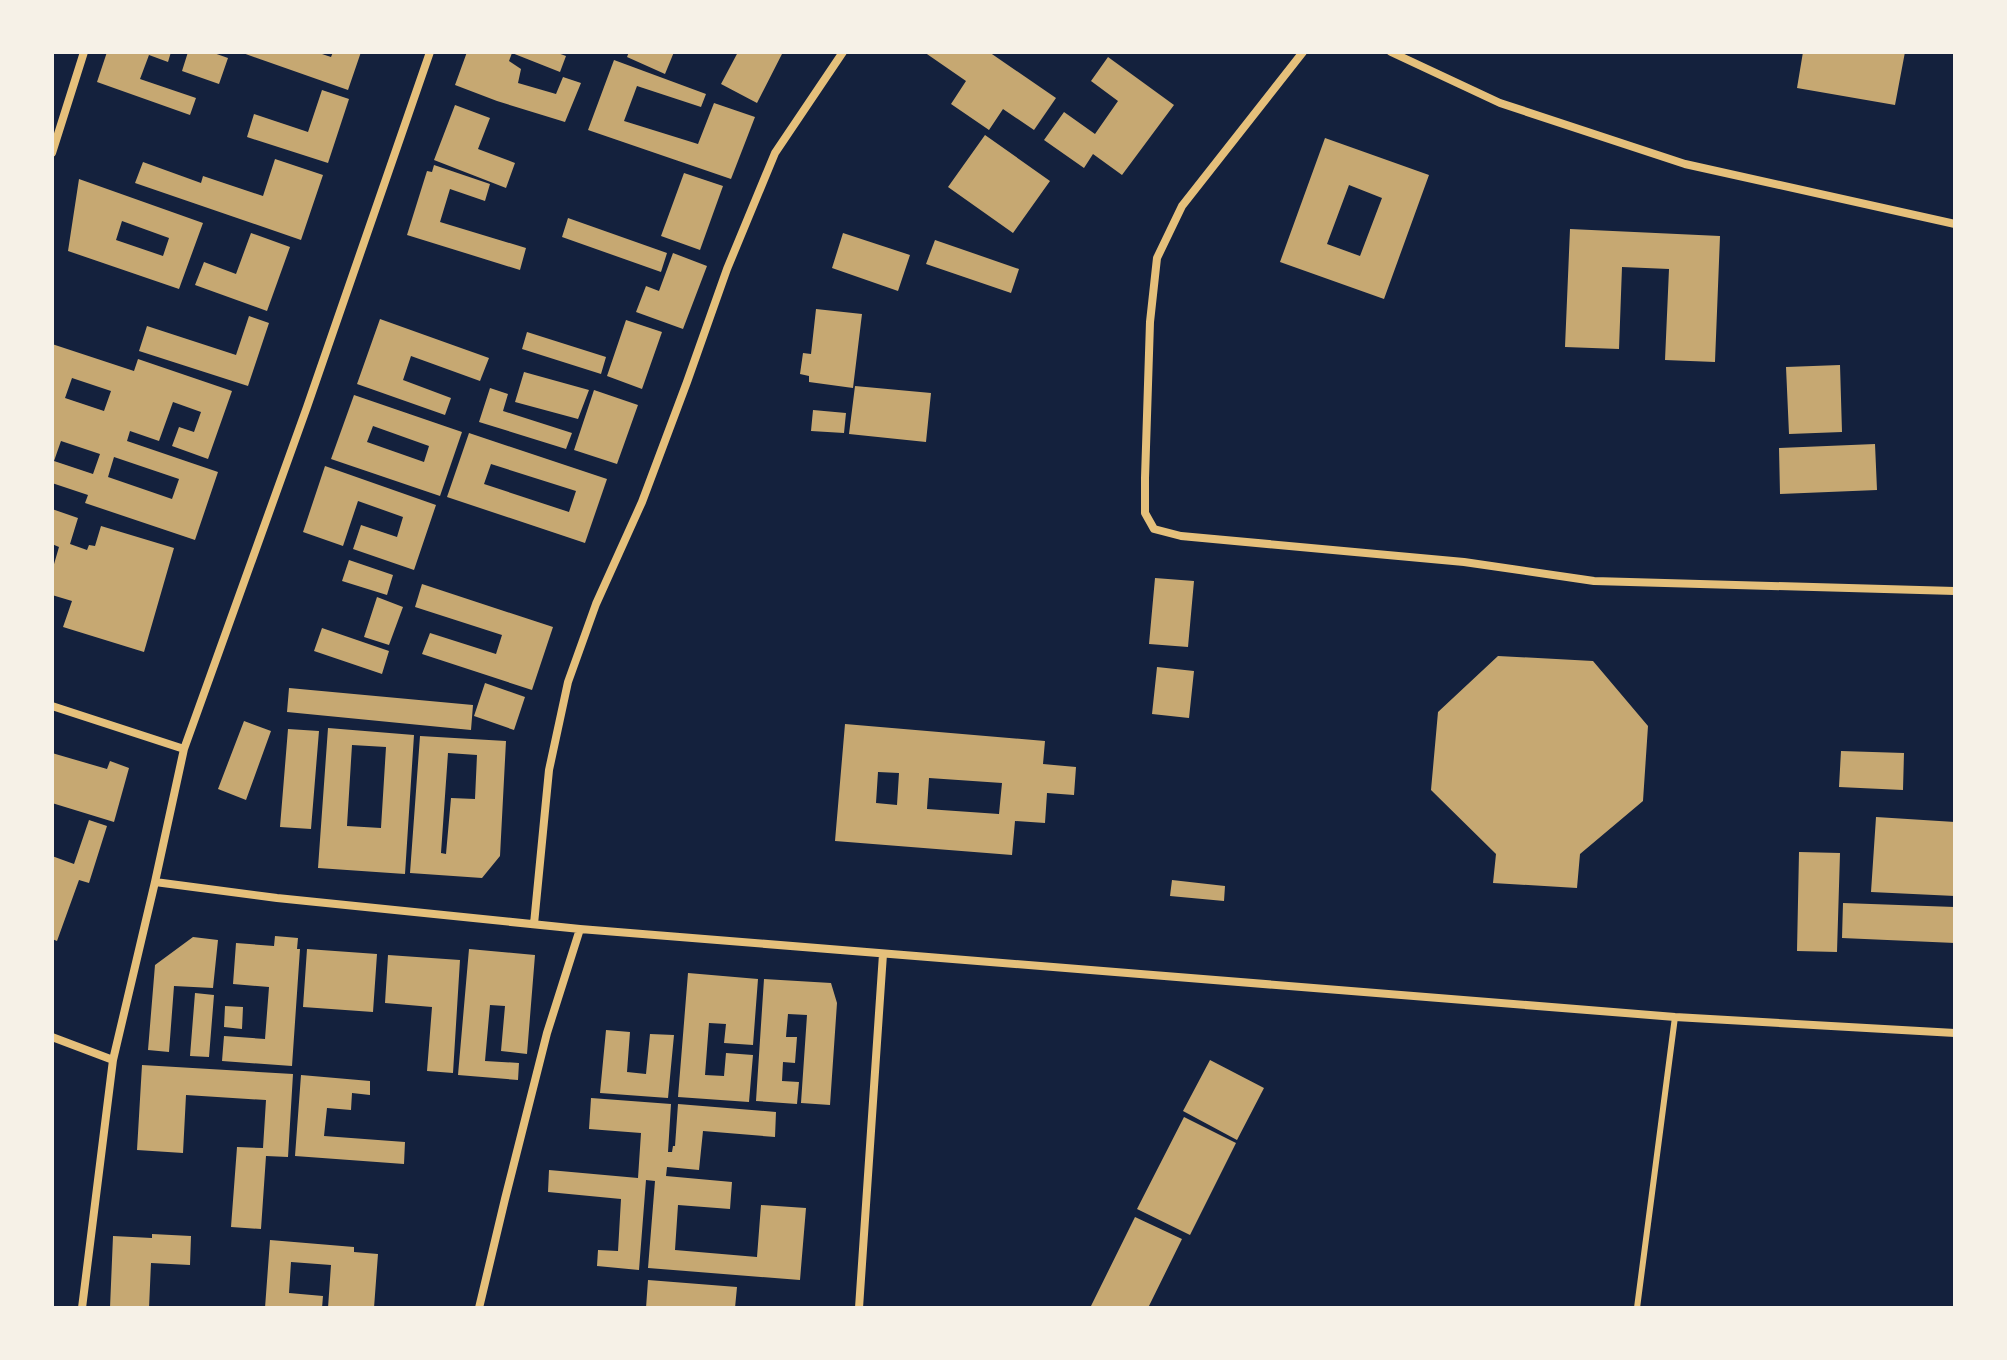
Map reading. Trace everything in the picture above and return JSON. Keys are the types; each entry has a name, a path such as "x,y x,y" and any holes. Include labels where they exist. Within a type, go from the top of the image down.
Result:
{"street":[{"path":"52,153 84,52"},
{"path":"82,1308 113,1060 184,749 430,52"},
{"path":"534,924 549,770 568,682 596,604 642,502 727,269 775,153 843,52"},
{"path":"1303,52 1182,206 1157,258 1150,322 1145,478 1145,513 1154,529 1181,536 1464,562 1594,581 1955,591"},
{"path":"1391,52 1500,103 1685,164 1955,224"},
{"path":"52,706 184,749"},
{"path":"155,882 277,898 580,929 1675,1017 1955,1033"},
{"path":"479,1308 547,1033 580,929"},
{"path":"859,1308 883,954"},
{"path":"52,1037 113,1060"}],"lane":[{"path":"1637,1308 1675,1017"}],"building":[{"path":"107,52 171,52 168,62 149,55 140,79 196,98 190,115 97,82"},
{"path":"188,52 211,52 228,58 219,84 182,71"},
{"path":"240,52 316,52 331,57 333,52 361,52 348,90"},
{"path":"467,52 555,52 566,56 560,72 512,53 509,61 521,69 518,83 556,94 563,77 581,83 565,122 455,85"},
{"path":"629,52 674,52 665,74 627,57"},
{"path":"738,52 783,52 757,103 721,84"},
{"path":"924,52 989,52 1056,98 1034,130 1003,109 989,130 951,104 966,81"},
{"path":"1803,52 1905,52 1895,105 1797,88"},
{"path":"1108,57 1174,105 1122,175 1093,154 1084,168 1044,140 1064,112 1095,134 1118,101 1091,81"},
{"path":"614,60 706,94 701,107 637,86 624,121 698,144 714,103 755,117 731,179 588,130"},
{"path":"322,90 349,99 328,163 247,137 254,114 308,132"},
{"path":"455,105 490,118 478,149 515,163 506,188 434,160"},
{"path":"985,135 1050,181 1013,233 948,187"},
{"path":"1325,138 1429,175 1384,299 1280,262","holes":["1349,185 1382,198 1360,256 1327,244"]},
{"path":"275,159 323,175 301,240 135,183 143,162 201,183 203,176 263,196"},
{"path":"434,165 490,184 485,201 450,189 440,222 526,248 520,270 407,235 427,171 432,172"},
{"path":"684,173 723,186 700,250 661,236"},
{"path":"79,179 203,223 179,289 68,251","holes":["122,221 169,238 163,256 116,240"]},
{"path":"568,218 667,253 661,272 562,237"},
{"path":"1570,229 1720,236 1715,362 1665,360 1669,269 1622,267 1619,349 1565,347"},
{"path":"251,233 290,247 267,311 195,285 204,262 236,274"},
{"path":"843,233 910,255 898,291 832,268"},
{"path":"935,240 1019,269 1011,293 926,264"},
{"path":"673,253 707,266 683,329 636,312 646,286 659,291"},
{"path":"816,309 862,314 853,388 809,382 809,376 800,374 803,353 811,354"},
{"path":"249,316 269,323 248,386 139,351 147,326 236,355"},
{"path":"380,319 489,358 480,381 411,356 403,380 451,398 445,415 357,384"},
{"path":"626,320 662,332 642,389 607,376"},
{"path":"527,332 606,357 601,374 522,349"},
{"path":"52,344 134,371 138,359 232,391 208,459 172,446 179,427 194,432 201,412 173,402 159,441 130,431 127,441 218,472 195,540 85,503 88,495 52,483","holes":["72,378 111,391 104,411 65,398","61,441 100,454 93,474 54,461","114,457 179,479 172,499 108,477"]},
{"path":"1840,365 1842,432 1789,434 1786,367"},
{"path":"524,372 589,390 578,419 515,402"},
{"path":"855,386 931,393 926,442 849,434"},
{"path":"490,388 508,394 503,411 572,433 566,449 479,422"},
{"path":"594,390 638,405 617,464 574,450"},
{"path":"354,395 462,432 440,496 331,459","holes":["373,426 429,446 424,462 367,442"]},
{"path":"813,410 846,413 844,433 811,431"},
{"path":"469,433 607,479 585,543 447,497","holes":["491,464 576,491 569,512 484,484"]},
{"path":"1875,444 1877,490 1780,494 1779,448"},
{"path":"325,466 436,505 414,570 353,549 361,525 397,537 403,517 358,501 343,546 303,532"},
{"path":"52,509 78,518 70,544 87,550 89,545 95,546 101,526 174,548 144,652 63,627 72,601 52,595 52,571 59,547 52,544"},
{"path":"349,560 393,575 387,595 342,581"},
{"path":"1155,578 1194,581 1188,647 1149,644"},
{"path":"422,584 553,627 532,690 422,654 430,633 496,654 502,635 415,607"},
{"path":"377,597 403,607 389,645 364,637"},
{"path":"322,628 389,651 382,674 314,651"},
{"path":"1498,656 1593,661 1648,726 1643,801 1580,854 1577,888 1493,883 1496,854 1431,790 1438,712"},
{"path":"1157,667 1194,671 1189,718 1152,714"},
{"path":"485,683 525,697 514,730 474,716"},
{"path":"289,688 473,705 471,730 287,712"},
{"path":"244,721 271,731 246,800 218,789"},
{"path":"845,724 1045,741 1043,764 1076,767 1074,795 1047,793 1045,823 1015,821 1012,855 835,841","holes":["878,772 899,773 897,805 876,803","929,778 1002,783 999,814 927,809"]},
{"path":"328,728 414,735 405,874 318,868","holes":["352,745 386,747 381,828 347,826"]},
{"path":"288,729 319,731 311,829 280,827"},
{"path":"420,736 506,741 500,856 482,878 410,873","holes":["448,753 477,755 475,799 451,798 446,854 441,853"]},
{"path":"1841,751 1904,753 1903,790 1839,787"},
{"path":"52,753 107,769 110,761 129,768 114,822 52,803"},
{"path":"1876,817 1955,822 1955,896 1871,892"},
{"path":"89,820 107,826 89,883 79,880 57,941 52,939 52,856 74,864"},
{"path":"1799,852 1840,853 1837,952 1797,951"},
{"path":"1172,880 1225,886 1224,901 1170,896"},
{"path":"1843,903 1955,907 1955,943 1842,938"},
{"path":"275,936 298,938 297,949 300,949 292,1066 222,1061 224,1036 265,1039 269,987 233,984 236,943 274,946"},
{"path":"193,937 218,940 213,988 174,986 169,1052 148,1050 155,965"},
{"path":"307,949 377,954 373,1012 303,1007"},
{"path":"469,949 535,955 527,1054 501,1051 505,1006 490,1005 485,1061 519,1063 518,1080 458,1075"},
{"path":"388,955 460,960 453,1073 427,1071 432,1007 385,1003"},
{"path":"688,973 758,979 753,1045 724,1043 726,1024 709,1023 705,1075 724,1076 726,1053 753,1055 749,1102 678,1097"},
{"path":"764,979 831,983 837,1003 830,1105 801,1103 807,1015 788,1014 786,1037 797,1037 795,1063 783,1062 782,1081 799,1082 797,1104 756,1101"},
{"path":"195,993 214,995 209,1057 190,1056"},
{"path":"225,1006 243,1007 242,1029 224,1027"},
{"path":"606,1030 630,1032 627,1072 646,1074 650,1034 674,1035 668,1098 600,1093"},
{"path":"1210,1060 1264,1088 1237,1140 1183,1111"},
{"path":"142,1065 293,1074 288,1157 266,1156 261,1229 231,1227 237,1147 263,1148 266,1100 186,1095 183,1153 137,1150"},
{"path":"301,1075 370,1081 370,1095 352,1093 351,1110 327,1108 324,1136 405,1142 404,1164 295,1156"},
{"path":"591,1098 671,1104 668,1152 672,1152 675,1146 678,1104 776,1112 775,1137 703,1131 699,1170 667,1167 666,1176 732,1182 730,1209 678,1205 675,1250 757,1257 761,1205 806,1208 800,1280 648,1268 655,1181 646,1180 639,1270 597,1266 598,1250 618,1251 621,1199 548,1192 549,1170 638,1178 641,1133 589,1129"},
{"path":"1184,1117 1236,1143 1190,1235 1137,1209"},
{"path":"1135,1217 1182,1239 1148,1308 1090,1308"},
{"path":"152,1234 191,1236 190,1265 151,1263 149,1308 110,1308 113,1236 152,1238"},
{"path":"270,1240 354,1247 354,1252 378,1254 374,1308 328,1308 331,1265 291,1262 289,1293 323,1296 322,1308 265,1308"},
{"path":"648,1280 737,1287 735,1308 646,1308"}]}
